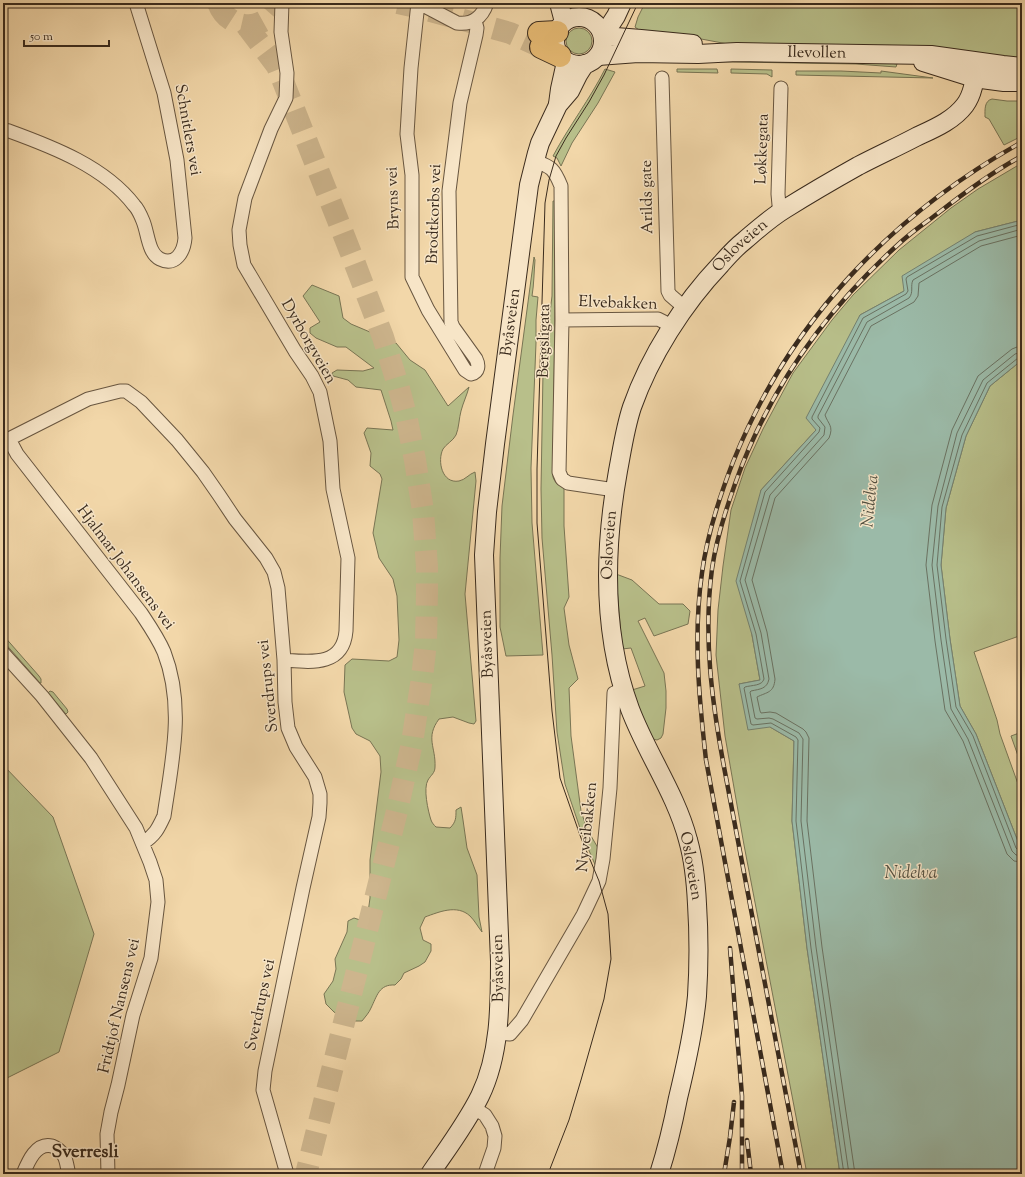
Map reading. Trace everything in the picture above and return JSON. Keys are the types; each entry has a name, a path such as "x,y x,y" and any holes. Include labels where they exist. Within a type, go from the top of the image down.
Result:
{"highway":[{"path":"550,33 563,59"}],"main road":[{"path":"550,33 559,3"},
{"path":"563,59 577,65 592,60 602,49 603,36 600,29 574,3"},
{"path":"550,33 575,17 589,19 620,5"},
{"path":"603,36 612,24 620,5"},
{"path":"620,5 628,26 641,39"},
{"name":"Ilevollen","path":"603,36 707,46 737,52"},
{"name":"Ilevollen","path":"592,60 638,53 698,54 737,52 931,55 976,70 1004,82 1022,82"},
{"name":"Byåsveien","path":"558,105 563,59"},
{"name":"Byåsveien","path":"430,1174 474,1108 480,1096 491,1066 497,1033 500,1005 500,961 484,555 495,444 524,224 535,161 540,143 558,105 570,91 578,74 592,60"},
{"name":"Ilevollen","path":"976,70 1022,67"},
{"name":"Osloveien","path":"659,1174 683,1079 697,998 699,925 694,868 688,840 673,799 648,752 630,710 614,649 609,604 608,546 622,449 632,409 647,373 672,326 711,274 740,244 782,211 859,166 948,121 966,104 971,93 976,70"}],"street":[{"name":"Schnitlers vei","path":"3,130 51,147 95,170 121,190 135,206 143,220 151,248 154,253 162,260 170,260 179,256 182,252 185,238 177,160 164,93 147,34 136,3"},
{"name":"Dyrborgveien","path":"282,3 281,32 288,73 286,98 269,136 245,198 239,230 240,245 244,265 295,351 312,376 320,392 330,441 333,488 348,558 346,631 345,641 341,649 334,656 324,660 284,660"},
{"path":"419,3 435,7 457,24 468,24 475,21 480,17 486,8 487,3"},
{"name":"Bryns vei","path":"419,3 411,68 407,134 412,175 412,277 428,310 465,370 471,374"},
{"name":"Brodtkorbs vei","path":"471,374 474,374 478,368 478,364 476,359 453,328 451,322 449,190 460,103 476,35 477,28 475,21"},
{"name":"Arilds gate","path":"662,78 668,291 670,295 685,308"},
{"name":"Løkkegata","path":"781,88 778,194 779,205 782,211"},
{"name":"Bergsligata","path":"535,161 547,165 552,169 561,186 562,320 559,472 562,479 568,483 615,490"},
{"name":"Elvebakken","path":"562,320 658,319 672,326"},
{"name":"Sverdrups vei","path":"6,440 88,399 120,391 126,391 177,440 220,495 235,520 269,562 274,572 278,588 289,733 316,781 320,794 319,817 265,1071 264,1090 288,1174"},
{"name":"Hjalmar Johansens vei","path":"6,440 141,613 164,651 170,668 176,698 175,745 171,773 164,816 160,827 152,837 143,843"},
{"name":"Fridtjof Nansens vei","path":"3,653 42,696 91,758 136,828 156,880 158,902 151,958 133,1015 107,1134 108,1174"},
{"name":"Nyveibakken","path":"497,1033 510,1034 522,1020 583,915 599,881 603,859 610,788 614,693 623,688"},
{"path":"474,1108 485,1115 492,1126 495,1136 494,1148 485,1174"},
{"path":"23,1174 34,1153 39,1148 45,1146 50,1146 60,1151 64,1155 69,1174"}],"green space":[{"path":"645,3 1022,3 1022,63 733,45 639,30 635,27"},
{"path":"579,28 588,32 592,41 588,50 579,54 570,50 566,41 570,32"},
{"path":"677,61 877,61 897,64 896,67 856,64"},
{"path":"605,69 615,72 598,103 572,143 561,166 557,158 553,156"},
{"path":"677,69 717,69 718,73 677,72"},
{"path":"731,69 772,70 772,77 767,74 731,73"},
{"path":"796,71 881,73 881,71 933,78 796,75"},
{"path":"992,99 1022,101 1022,136 1004,145 989,119 985,117 986,104"},
{"path":"1022,163 1022,220 975,232 904,291 860,315 816,430 761,490 752,635 760,680 739,684 770,727 794,741 792,821 807,948 840,1174 807,1174 744,845 725,736 716,655 718,610 731,510 745,468 763,429 793,373 832,320 853,295 899,250 951,208 978,189"},
{"path":"553,201 556,201 553,477 557,484 564,487 564,526 569,597 564,608 569,645 578,679 569,688 571,736 581,811 587,829 598,848 599,874 582,834 565,784 557,732 542,538 541,489 543,372 552,296"},
{"path":"534,257 534,282 532,296 538,297 531,468 532,523 543,655 506,656 500,627 502,506"},
{"path":"312,285 339,296 343,318 351,324 396,343 410,360 425,370 448,406 469,387 461,411 456,435 443,449 441,454 441,465 442,471 448,479 459,481 475,472 476,481 465,594 476,721 474,724 453,717 439,719 432,737 435,769 428,780 426,794 431,820 436,827 450,828 455,820 456,810 461,807 467,848 477,875 479,917 482,932 470,916 459,910 448,910 425,917 420,928 423,940 431,944 431,951 425,962 404,973 395,985 385,986 377,995 369,1012 362,1021 348,1021 334,1012 326,1004 324,994 333,981 336,969 335,959 347,932 348,921 354,918 363,921 367,920 370,898 370,860 381,772 380,756 370,741 356,734 352,728 344,692 345,665 352,659 389,661 397,657 399,640 397,596 393,579 379,558 373,533 382,479 380,474 370,466 371,453 364,433 367,428 393,430 381,390 356,387 348,380 333,376 332,373 337,370 363,371 374,368 346,347 337,347 316,338 310,333 310,328 320,322 303,296"},
{"path":"1022,360 1022,635 974,652 997,720 1000,734 1022,795 1022,852 976,734 960,706 941,565 946,508 966,436 990,386"},
{"path":"616,574 632,580 659,604 683,604 690,611 688,624 654,636 645,618 638,621 664,673 666,708 663,734 661,738 657,740 653,739 642,718 632,690 645,686 631,648 622,649"},
{"path":"3,635 39,676 41,683 3,641"},
{"path":"50,691 53,692 67,709 68,712 66,714 48,693"},
{"path":"1022,732 1022,767 1011,736"},
{"path":"3,765 53,817 94,934 59,1052 3,1080"}],"water":[{"name":"Nidelva","path":"1022,220 1022,360 990,386 966,436 946,508 941,565 960,706 976,734 1022,852 1022,1174 840,1174 807,948 792,821 794,741 770,727 748,730 739,684 760,680 752,635 736,581 761,490 816,430 806,418 860,315 904,291 902,276 975,232"}],"tunnel":[{"path":"218,3 223,13 230,19 239,24 248,25 257,24 266,20 273,13 278,3"},
{"path":"398,3 510,33 541,47"},
{"path":"246,25 277,66 383,337 406,415 415,460 423,511 427,567 426,642 412,743 397,811 306,1174"}],"tram line":[{"path":"548,1174 569,1120 581,1080 604,999 611,959 608,914 599,881 581,838 560,778 552,711 537,523 537,469 545,203 549,180 556,156 604,75 638,3"}],"railway":[{"path":"783,1174 706,760 699,690 697,643 699,596 707,545 718,503 733,462 756,411 783,363 815,318 849,277 888,238 929,203 974,171 1022,142"},
{"path":"801,1174 716,718 710,669 708,619 712,569 718,537 735,484 765,415 783,383 825,322 874,267 906,237 978,183 1022,156"},
{"path":"730,948 742,1096 742,1174"},
{"path":"724,1174 734,1102"},
{"path":"747,1140 751,1174"}],"district":[{"name":"Sverresli","path":"85,1153"}]}
